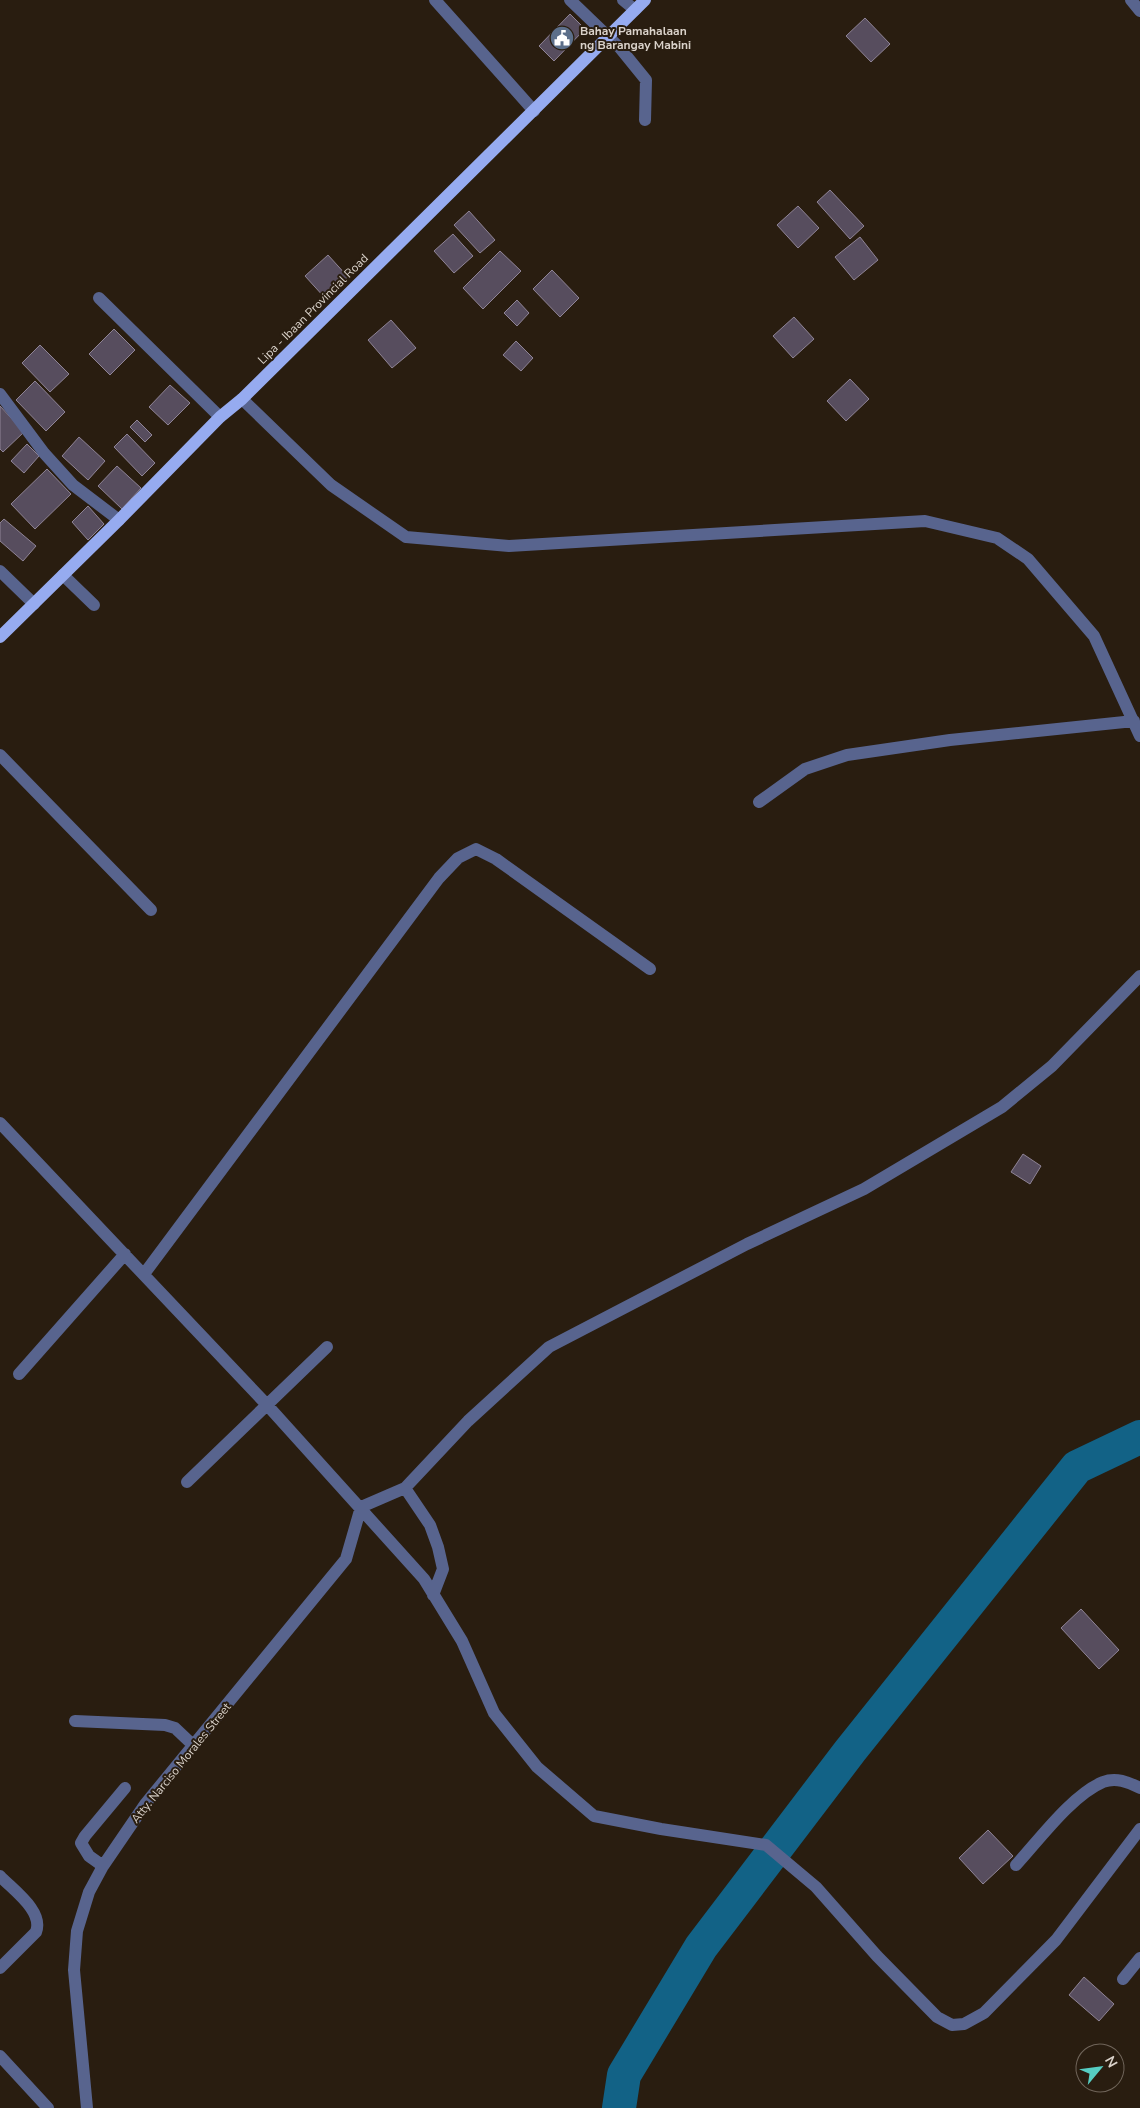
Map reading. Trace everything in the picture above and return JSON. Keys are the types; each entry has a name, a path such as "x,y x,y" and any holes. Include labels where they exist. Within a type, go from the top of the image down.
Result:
{"main road":[{"name":"Lipa - Ibaan Provincial Road","path":"0,637 220,417 242,399 645,0"}],"street":[{"path":"435,0 534,111"},
{"path":"570,0 620,48 646,80 644,120"},
{"path":"623,0 635,10"},
{"path":"1131,0 1140,11"},
{"path":"99,298 220,417"},
{"path":"0,394 44,453 67,479 119,520"},
{"path":"242,399 331,485 406,537 509,546 925,521 998,538 1028,559 1094,636 1140,736"},
{"path":"0,570 34,604"},
{"path":"63,575 94,605"},
{"path":"759,802 805,769 847,755 959,738 1134,721"},
{"path":"0,755 151,910"},
{"path":"144,1274 439,878 458,858 476,849 496,859 650,969"},
{"path":"360,1507 406,1488 468,1421 549,1347 747,1244 864,1189 1002,1107 1052,1066 1138,981"},
{"path":"1,1127 125,1254 268,1406 424,1579 462,1641 494,1713 537,1767 594,1816 661,1829 766,1845 816,1887 877,1956 937,2017 952,2025 964,2024 984,2013 1056,1940 1140,1829"},
{"path":"19,1374 125,1254"},
{"path":"187,1482 327,1348"},
{"path":"406,1488 430,1525 438,1547 443,1569 433,1595"},
{"name":"Atty. Narciso Morales Street","path":"87,2108 74,1970 77,1931 89,1892 103,1866 146,1803 346,1559 360,1507"},
{"path":"75,1721 165,1725 175,1728 194,1746"},
{"path":"1016,1865 1079,1797 1104,1782 1125,1780 1140,1788"},
{"path":"103,1866 89,1856 81,1843 84,1836 125,1788"},
{"path":"0,1876 35,1913 38,1927 36,1932 0,1968"},
{"path":"1124,1979 1140,1958"},
{"path":"0,2056 48,2108"}],"building":[{"name":"Bahay Pamahalaan ng Barangay Mabini","path":"570,14 585,29 554,61 539,46"},
{"path":"865,18 890,44 871,62 846,36"},
{"path":"830,190 864,226 850,239 817,202"},
{"path":"798,206 819,228 798,248 777,225"},
{"path":"469,211 495,240 480,253 454,225"},
{"path":"453,234 473,256 454,273 434,251"},
{"path":"860,237 878,260 854,280 835,257"},
{"path":"500,251 521,271 483,309 463,288"},
{"path":"328,255 348,277 325,298 305,276"},
{"path":"552,270 579,298 560,317 533,289"},
{"path":"517,300 529,313 517,326 504,313"},
{"path":"794,317 814,339 793,358 773,336"},
{"path":"391,320 416,348 392,368 368,340"},
{"path":"114,329 135,350 110,375 89,354"},
{"path":"516,341 533,358 521,371 503,355"},
{"path":"40,345 69,374 50,392 22,363"},
{"path":"850,379 869,399 846,421 827,401"},
{"path":"35,381 65,412 46,431 16,400"},
{"path":"170,385 190,403 168,425 149,407"},
{"path":"0,406 24,432 3,452 0,449"},
{"path":"137,420 152,435 145,442 130,427"},
{"path":"127,434 155,463 142,476 114,447"},
{"path":"79,437 105,461 88,480 62,456"},
{"path":"27,444 39,456 24,473 11,461"},
{"path":"117,466 141,488 122,509 98,486"},
{"path":"47,469 71,494 35,529 11,504"},
{"path":"88,506 104,524 88,540 72,522"},
{"path":"4,519 36,546 23,561 0,541 0,523"},
{"path":"1023,1154 1041,1166 1030,1184 1011,1172"},
{"path":"1081,1609 1119,1650 1099,1669 1061,1628"},
{"path":"988,1830 1013,1856 983,1884 959,1858"},
{"path":"1084,1977 1114,2004 1099,2021 1069,1995"}],"waterway":[{"path":"619,2108 624,2075 701,1947 850,1751 1077,1467 1140,1437"}],"place":[{"name":"Bahay Pamahalaan ng Barangay Mabini","path":"562,38"}]}
